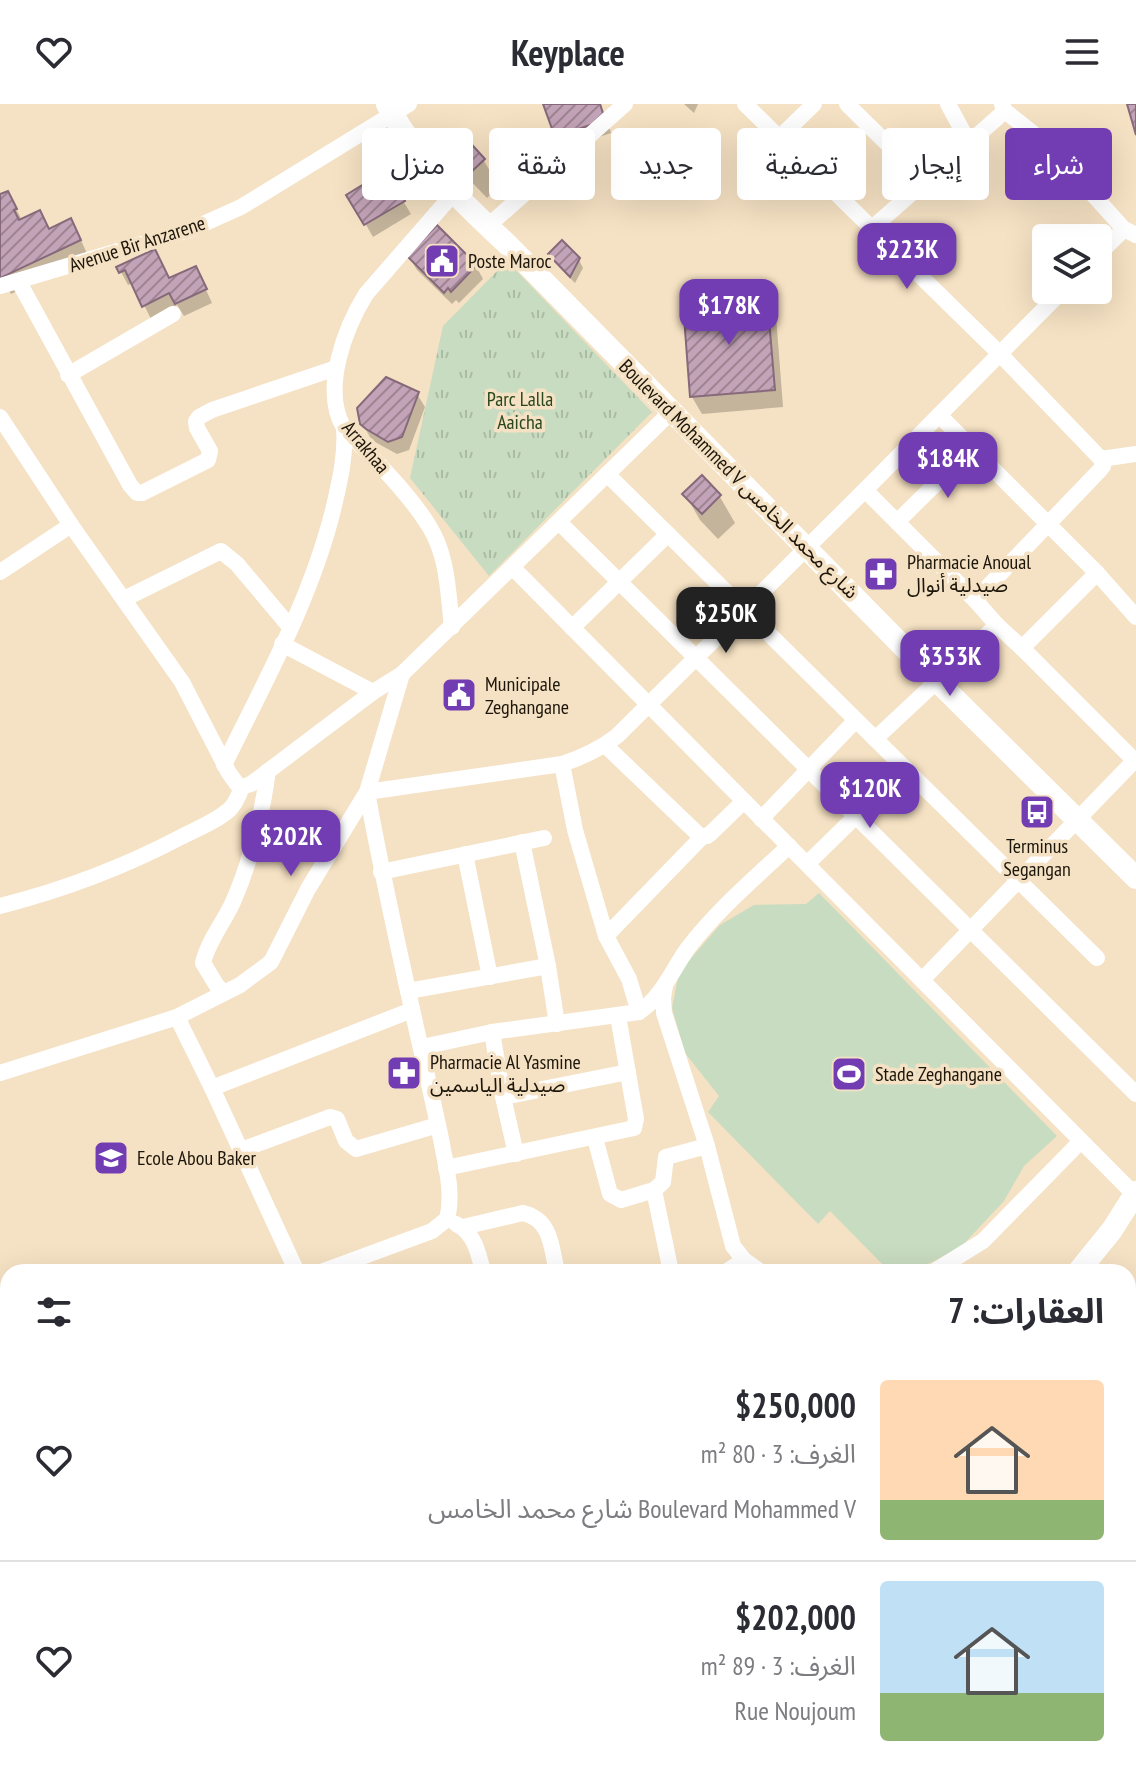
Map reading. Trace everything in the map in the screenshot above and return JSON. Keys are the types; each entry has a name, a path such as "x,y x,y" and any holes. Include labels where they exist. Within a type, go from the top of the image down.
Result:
{"main road":[{"name":"Boulevard Mohammed V شارع محمد الخامس","path":"396,108 403,128"},
{"name":"Boulevard Mohammed V شارع محمد الخامس","path":"460,200 1136,878"},
{"path":"1084,1264 1112,1230 1135,1193"}],"street":[{"path":"488,226 625,104"},
{"path":"745,104 769,128"},
{"path":"789,128 814,104"},
{"path":"847,104 882,139"},
{"path":"948,104 961,128"},
{"path":"984,128 1004,107 1049,146 1130,232 1112,245"},
{"name":"Avenue Bir Anzarene","path":"0,286 213,220 241,207 396,108"},
{"name":"Arrakhaa","path":"448,200 366,294 350,325 333,386 344,428 398,485 429,526 446,571 452,627"},
{"path":"842,200 999,353 1101,459 1103,466 1100,470 975,600"},
{"path":"871,229 904,200"},
{"path":"19,282 68,375 137,493 208,460 208,445 196,424 199,417 336,368"},
{"path":"367,792 562,764 584,757 605,745 1049,304"},
{"path":"68,375 173,314"},
{"path":"0,906 80,882 157,850 220,816 230,808 242,787 251,784 373,692 402,674 672,411"},
{"path":"939,415 1097,573 1136,617"},
{"path":"224,765 302,604 342,475 344,428"},
{"path":"3,429 182,682 224,765 242,787"},
{"path":"897,522 972,448"},
{"path":"1101,459 1136,454"},
{"path":"607,474 1097,958"},
{"path":"865,490 1135,760 922,980"},
{"path":"560,523 1136,1094"},
{"path":"0,572 71,525"},
{"path":"572,628 668,534"},
{"path":"124,599 221,551 237,564 290,627"},
{"path":"513,568 1135,1193"},
{"path":"1022,648 1097,573"},
{"path":"875,739 997,625"},
{"path":"282,644 373,692"},
{"path":"0,1073 177,1017 240,985 271,962 308,889 367,792 402,674"},
{"path":"761,819 856,720"},
{"path":"605,745 697,835 703,836"},
{"path":"562,764 575,830 606,936 629,979 639,1012"},
{"path":"807,864 905,768"},
{"path":"224,992 203,963 244,873 261,812 268,771"},
{"path":"367,792 381,872 438,1125 449,1189 449,1210 455,1223 474,1242 481,1264"},
{"path":"606,936 703,836 711,833 744,801"},
{"path":"381,872 544,838"},
{"path":"522,842 557,1024"},
{"path":"422,1047 492,1032 639,1012 665,985 688,948 717,915 789,846"},
{"path":"465,854 490,977"},
{"path":"408,991 548,966"},
{"path":"665,985 664,1013 707,1146 733,1246 750,1264"},
{"path":"212,1088 412,1010"},
{"path":"446,1168 635,1127 618,1016"},
{"path":"177,1017 293,1264"},
{"path":"492,1032 516,1154"},
{"path":"503,1097 628,1072"},
{"path":"241,1150 330,1117 337,1119 346,1141 356,1149 438,1125"},
{"path":"595,1138 607,1186 613,1197 621,1200 654,1190 663,1182 666,1157 707,1146"},
{"path":"946,1264 983,1241 1081,1141"},
{"path":"654,1190 669,1264"},
{"path":"343,1264 455,1223 523,1213 539,1219 546,1229 555,1264"},
{"path":"738,1264 744,1260"}],"green space":[{"name":"Parc Lalla Aaicha","path":"507,261 652,412 489,576 410,478 443,326"},
{"name":"Stade Zeghangane","path":"819,893 1057,1136 1024,1166 1004,1201 960,1248 928,1264 882,1264 830,1211 818,1224 708,1112 719,1096 685,1053 672,1008 679,972 720,925 754,905 806,904"}],"building":[{"path":"543,104 600,104 605,120 581,128 552,128"},
{"path":"1127,104 1136,104 1136,135"},
{"path":"473,146 485,159 473,170"},
{"path":"362,185 362,200 405,201 364,225 346,195"},
{"path":"8,191 19,220 40,210 49,229 71,218 81,240 0,278 0,194"},
{"name":"Poste Maroc","path":"437,225 477,265 451,292 448,288 444,293 407,256"},
{"path":"562,240 580,258 570,277 548,254"},
{"path":"155,249 169,278 196,266 207,289 175,304 169,293 142,307 125,270 119,273 116,267"},
{"path":"767,296 775,390 690,397 683,303"},
{"path":"386,377 419,392 402,437 388,442 360,424 357,408"},
{"path":"702,475 721,495 702,514 682,494"}],"place":[{"name":"Poste Maroc","path":"442,261"},
{"name":"Pharmacie Anoual صيدلية أنوال","path":"881,574"},
{"name":"Municipale Zeghangane","path":"459,695"},
{"name":"Terminus Segangan","path":"1037,812"},
{"name":"Pharmacie Al Yasmine صيدلية الياسمين","path":"404,1073"},
{"name":"Stade Zeghangane","path":"849,1074"},
{"name":"Ecole Abou Baker","path":"111,1158"}]}
